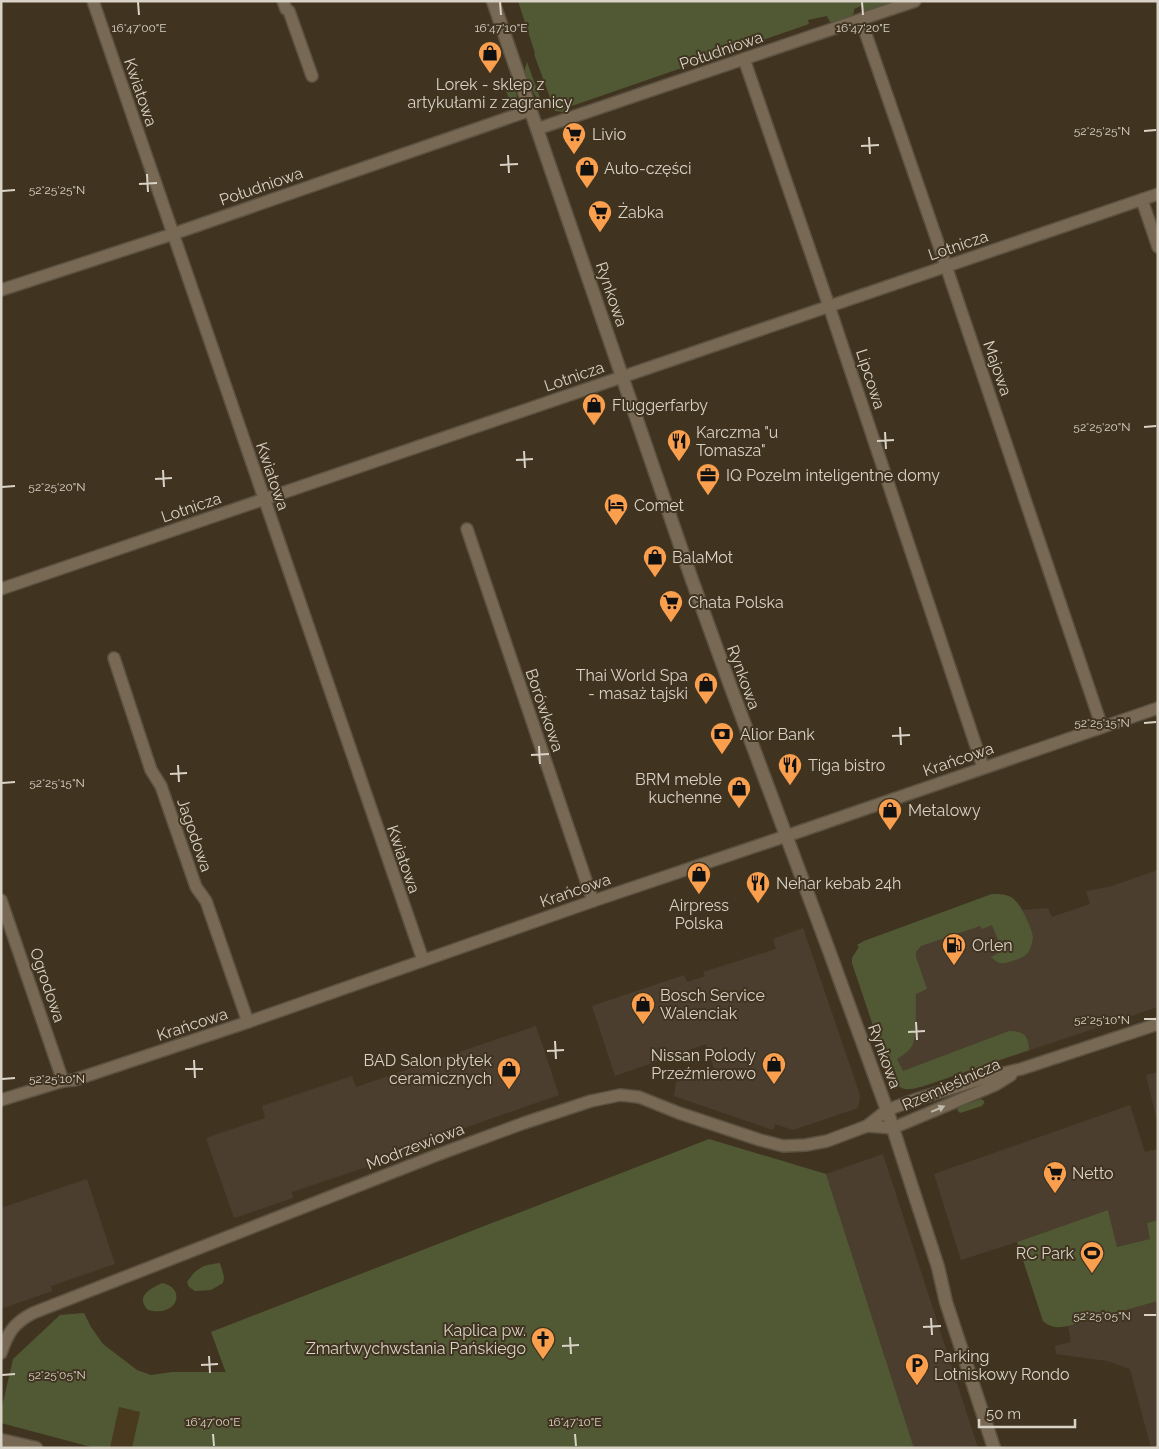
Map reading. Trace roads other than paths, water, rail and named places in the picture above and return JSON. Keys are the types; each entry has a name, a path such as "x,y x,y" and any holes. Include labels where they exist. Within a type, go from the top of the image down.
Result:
{"street":[{"name":"Kwiatowa","path":"93,1 422,960"},
{"path":"283,1 286,9 289,11 312,76"},
{"name":"Rynkowa","path":"493,1 702,607 887,1110 938,1267 946,1302 994,1448"},
{"name":"Południowa","path":"538,129 915,1"},
{"name":"Majowa","path":"861,20 1102,727"},
{"name":"Lipcowa","path":"744,59 984,767"},
{"name":"Południowa","path":"1,290 173,234 531,110"},
{"name":"Lotnicza","path":"1,589 1158,194"},
{"path":"1142,200 1158,247"},
{"name":"Borówkowa","path":"467,529 593,901"},
{"name":"Jagodowa","path":"114,658 151,770 161,786 196,887 206,901 248,1022"},
{"name":"Krańcowa","path":"1,1100 63,1081 74,1080 248,1022 422,960 1158,708"},
{"name":"Ogrodowa","path":"1,900 63,1081"},
{"name":"Rzemieślnicza","path":"887,1110 1158,1024"},
{"name":"Rzemieślnicza","path":"893,1128 995,1085 1021,1069"},
{"name":"Modrzewiowa","path":"1,1353 12,1329 18,1322 33,1313 428,1158 591,1100 620,1095 639,1097 760,1140 783,1146 806,1145 828,1141 867,1126 887,1110"},
{"name":"Modrzewiowa","path":"867,1126 893,1128"},
{"path":"1,1440 36,1448"}],"place":[{"name":"Lorek - sklep z artykułami z zagranicy","path":"490,74"},
{"name":"Livio","path":"574,155"},
{"name":"Auto-części","path":"587,189"},
{"name":"Żabka","path":"600,233"},
{"name":"Fluggerfarby","path":"594,426"},
{"name":"Karczma \"u Tomasza\"","path":"679,462"},
{"name":"IQ Pozelm inteligentne domy","path":"708,496"},
{"name":"Comet","path":"616,526"},
{"name":"BalaMot","path":"655,578"},
{"name":"Chata Polska","path":"671,623"},
{"name":"Thai World Spa - masaż tajski","path":"706,705"},
{"name":"Alior Bank","path":"722,755"},
{"name":"Tiga bistro","path":"790,786"},
{"name":"BRM meble kuchenne","path":"739,809"},
{"name":"Metalowy","path":"890,831"},
{"name":"Airpress Polska","path":"699,895"},
{"name":"Nehar kebab 24h","path":"758,904"},
{"name":"Orlen","path":"954,966"},
{"name":"Bosch Service Walenciak","path":"643,1025"},
{"name":"Nissan Polody Przeźmierowo","path":"774,1085"},
{"name":"BAD Salon płytek ceramicznych","path":"509,1090"},
{"name":"Netto","path":"1055,1194"},
{"name":"RC Park","path":"1092,1274"},
{"name":"Kaplica pw. Zmartwychwstania Pańskiego","path":"543,1360"},
{"name":"Parking Lotniskowy Rondo","path":"917,1386"}]}
